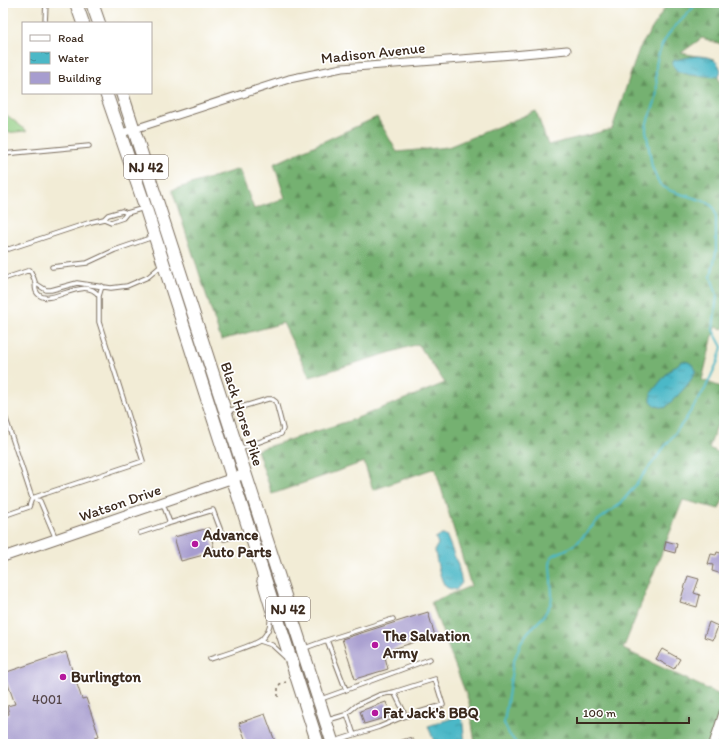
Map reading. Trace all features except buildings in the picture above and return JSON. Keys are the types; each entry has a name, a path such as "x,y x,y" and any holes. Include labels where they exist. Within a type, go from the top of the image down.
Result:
{"highway":[{"path":"76,3 83,22"},
{"path":"92,3 99,22"},
{"name":"Black Horse Pike","path":"106,94 145,208 318,744"},
{"name":"Black Horse Pike","path":"122,94 333,743"}],"street":[{"name":"Madison Avenue","path":"119,134 288,79 342,68 567,50"},
{"path":"145,208 158,206"},
{"name":"Watson Drive","path":"3,557 245,474"},
{"path":"714,744 724,713"}],"lane":[{"path":"45,22 46,3"},
{"path":"3,154 89,146"},
{"path":"3,248 9,249 104,219 108,215 122,211 127,213 145,208"},
{"path":"104,219 110,222 123,218 127,213"},
{"path":"52,267 87,263 115,250 154,236"},
{"path":"35,283 46,290 77,283 111,288 127,286 148,277 163,264"},
{"path":"3,279 30,270 35,283 35,288 38,294 42,297 51,297 78,289 88,289 96,292 99,296"},
{"path":"32,498 143,461 99,322 99,296 102,286"},
{"path":"225,412 268,399 272,399 276,402 283,429 281,434 237,450"},
{"path":"3,410 32,498 29,508 3,516"},
{"path":"32,498 40,500 57,539"},
{"path":"162,503 170,523"},
{"path":"140,533 213,510 224,539 249,532"},
{"path":"210,659 260,641 268,630 270,618 259,581 262,570"},
{"path":"302,649 393,619"},
{"path":"327,640 346,690"},
{"path":"260,641 272,645 293,665"},
{"path":"318,700 430,659"},
{"path":"325,721 347,714 357,705 379,695 394,692 435,679 443,705 403,717 333,743"},
{"path":"394,692 404,712 403,717"},
{"path":"347,714 354,735"},
{"path":"397,744 410,740 414,744"}],"path":[{"path":"278,697 278,687 280,684 286,682"}],"green space":[{"path":"668,3 724,3 724,45 702,38 681,53 714,59 721,88 724,87 724,329 715,327 702,380 724,388 724,406 709,448 724,455 724,497 719,509 683,500 623,649 724,697 724,744 475,744 469,702 431,602 471,586 435,468 373,490 364,462 272,494 257,450 352,420 445,383 418,344 310,377 283,323 221,340 172,190 239,169 254,209 285,198 274,164 377,117 397,152 448,147 536,111 548,145 612,129 639,49"},
{"path":"3,112 27,131 3,133"}],"water":[{"path":"696,56 708,57 715,61 720,67 721,71 719,77 690,75 677,71 672,64 674,60"},
{"path":"682,361 689,362 694,366 696,370 694,375 665,408 656,406 651,401 651,393 668,372"},
{"path":"446,535 458,565 462,583 456,590 450,589 444,585 439,569 435,552 438,544 436,537"},
{"path":"462,715 465,744 435,744 428,726"}],"waterway":[{"path":"517,744 509,734 504,723 513,663 521,642 528,632 543,617 551,603 551,558 578,542 596,522 620,504 631,491 685,420 705,389 718,361 722,347 713,330 717,295 711,277 716,252 716,217 714,208 707,202 671,191 659,183 652,167 646,130 647,121 656,98 656,69 660,50 669,33 696,3"}],"place":[{"name":"Advance Auto Parts","path":"195,544"},
{"name":"The Salvation Army","path":"375,645"},
{"name":"Burlington","path":"63,677"},
{"name":"Fat Jack's BBQ","path":"375,713"}]}
